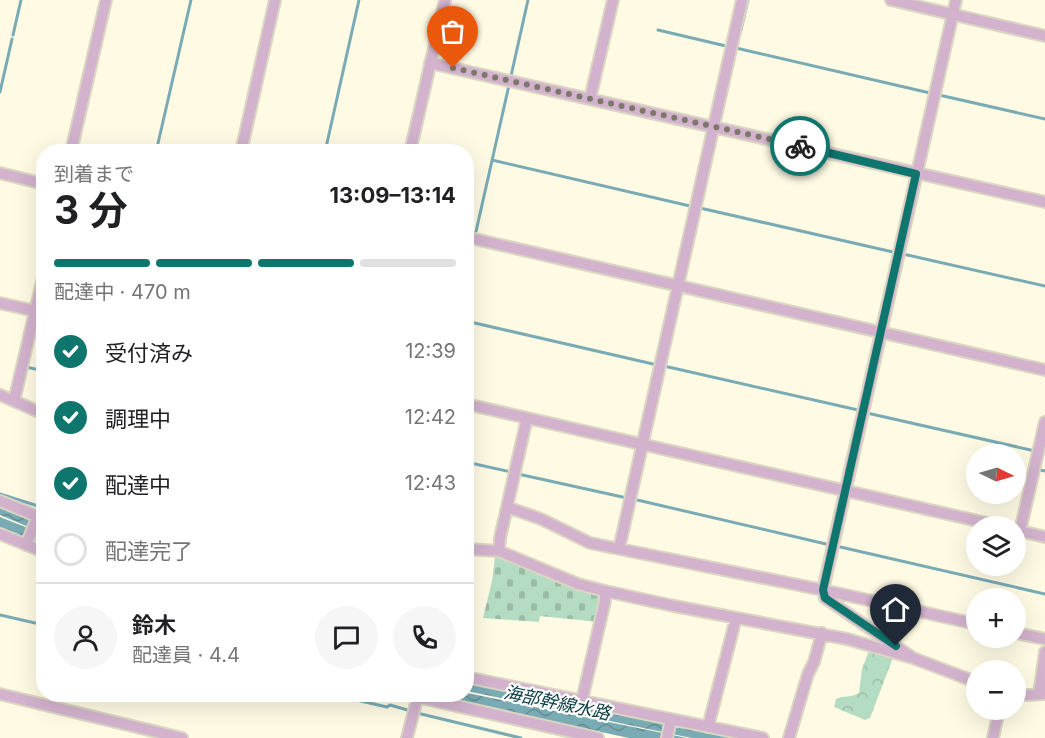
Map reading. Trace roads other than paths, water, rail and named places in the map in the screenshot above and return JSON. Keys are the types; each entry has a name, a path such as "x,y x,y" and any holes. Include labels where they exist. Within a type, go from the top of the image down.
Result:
{"street":[{"path":"73,144 106,0"},
{"path":"243,144 275,0"},
{"path":"412,144 445,0"},
{"path":"590,99 613,0"},
{"path":"619,549 742,0"},
{"path":"891,0 1045,36"},
{"path":"913,658 825,598 823,590 956,0"},
{"path":"430,63 1045,202"},
{"path":"0,173 36,182"},
{"path":"474,239 1045,369"},
{"path":"0,303 36,311"},
{"path":"14,401 36,323"},
{"path":"0,395 36,411"},
{"path":"474,407 966,518"},
{"path":"499,551 527,418"},
{"path":"1022,516 1045,423"},
{"path":"1033,472 1045,474"},
{"path":"0,501 36,515"},
{"path":"507,507 541,519 590,543 966,622"},
{"path":"27,543 36,526"},
{"path":"1026,533 1045,537"},
{"path":"0,534 36,548"},
{"path":"474,549 499,551 578,584 605,591 822,633 913,658 966,678"},
{"path":"582,700 605,601 605,591"},
{"path":"708,727 736,618"},
{"path":"789,738 822,633"},
{"path":"1026,635 1045,639"},
{"path":"1026,694 1042,694 1045,652"},
{"path":"474,679 763,738"},
{"path":"0,694 182,738"},
{"path":"407,738 416,702"},
{"path":"431,702 598,738"},
{"path":"667,738 671,719"},
{"path":"993,738 997,720"}],"water":[{"path":"0,505 36,520 36,530 0,515"},
{"path":"0,517 36,531 36,543 0,528"},
{"name":"海部幹線水路","path":"474,685 737,738 692,738 474,692"},
{"path":"474,694 687,738 629,738 459,702 474,702"}],"waterway":[{"path":"13,35 21,0"},
{"path":"158,144 191,0"},
{"path":"327,144 359,0"},
{"path":"511,76 528,0"},
{"path":"741,30 748,0"},
{"path":"658,30 726,46"},
{"path":"0,92 12,39"},
{"path":"736,48 930,93"},
{"path":"475,236 509,85"},
{"path":"939,95 1045,119"},
{"path":"492,160 690,206"},
{"path":"700,208 893,252"},
{"path":"903,254 1045,286"},
{"path":"474,323 653,364"},
{"path":"27,366 36,369"},
{"path":"664,366 858,410"},
{"path":"867,413 1035,451"},
{"path":"474,464 511,472"},
{"path":"1039,466 1040,470 1045,471"},
{"path":"518,474 627,498"},
{"path":"0,494 36,505"},
{"path":"634,498 826,544"},
{"path":"836,546 1045,594"},
{"path":"0,615 36,623"},
{"path":"365,702 387,707 390,705 411,711"},
{"path":"417,713 521,738"}]}
